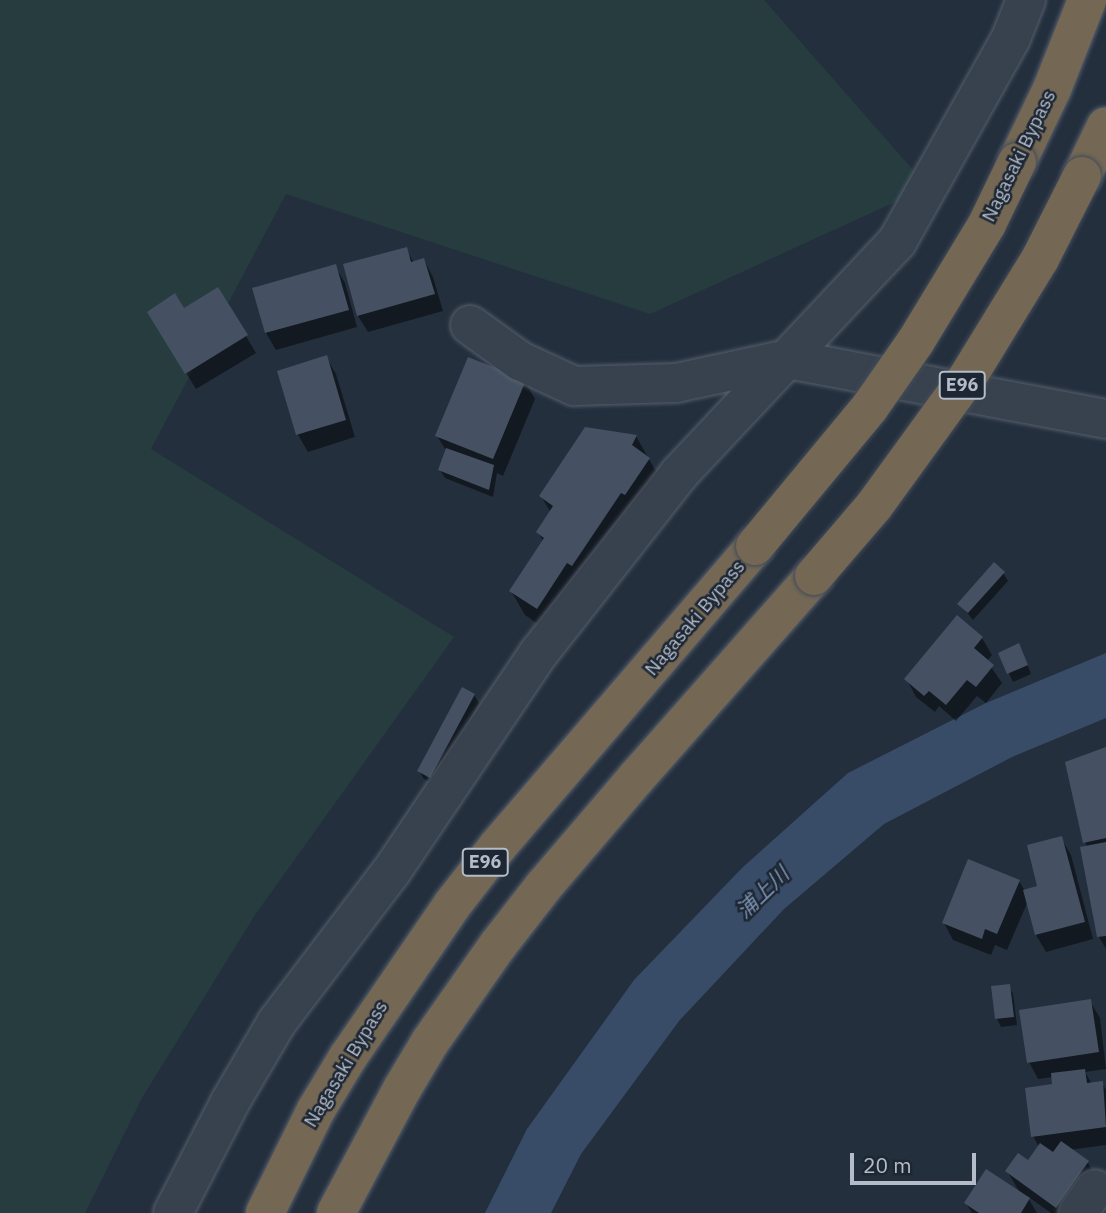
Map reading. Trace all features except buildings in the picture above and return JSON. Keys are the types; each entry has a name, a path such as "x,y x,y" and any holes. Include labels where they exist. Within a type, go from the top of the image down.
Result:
{"highway":[{"name":"Nagasaki Bypass","path":"265,1213 316,1110 348,1057 452,905 498,846 755,546 870,407 916,341 987,224 1052,89 1087,0"},
{"name":"E96","path":"336,1213 409,1077 498,945 603,817 874,506 967,379 1040,259 1106,126"}],"street":[{"path":"173,1213 230,1102 277,1021 391,872 538,654 679,474 897,242 1011,38 1026,0"},
{"path":"470,325 520,360 574,386 676,383 789,359 1104,415"}],"green space":[{"path":"0,0 764,0 928,187 650,314 286,194 151,449 454,637 255,915 142,1098 85,1213 0,1213"}],"water":[{"name":"浦上川","path":"1106,653 1106,718 1012,757 884,824 784,909 679,1021 581,1154 551,1213 485,1213 527,1129 634,980 742,868 848,773 986,703"}]}
